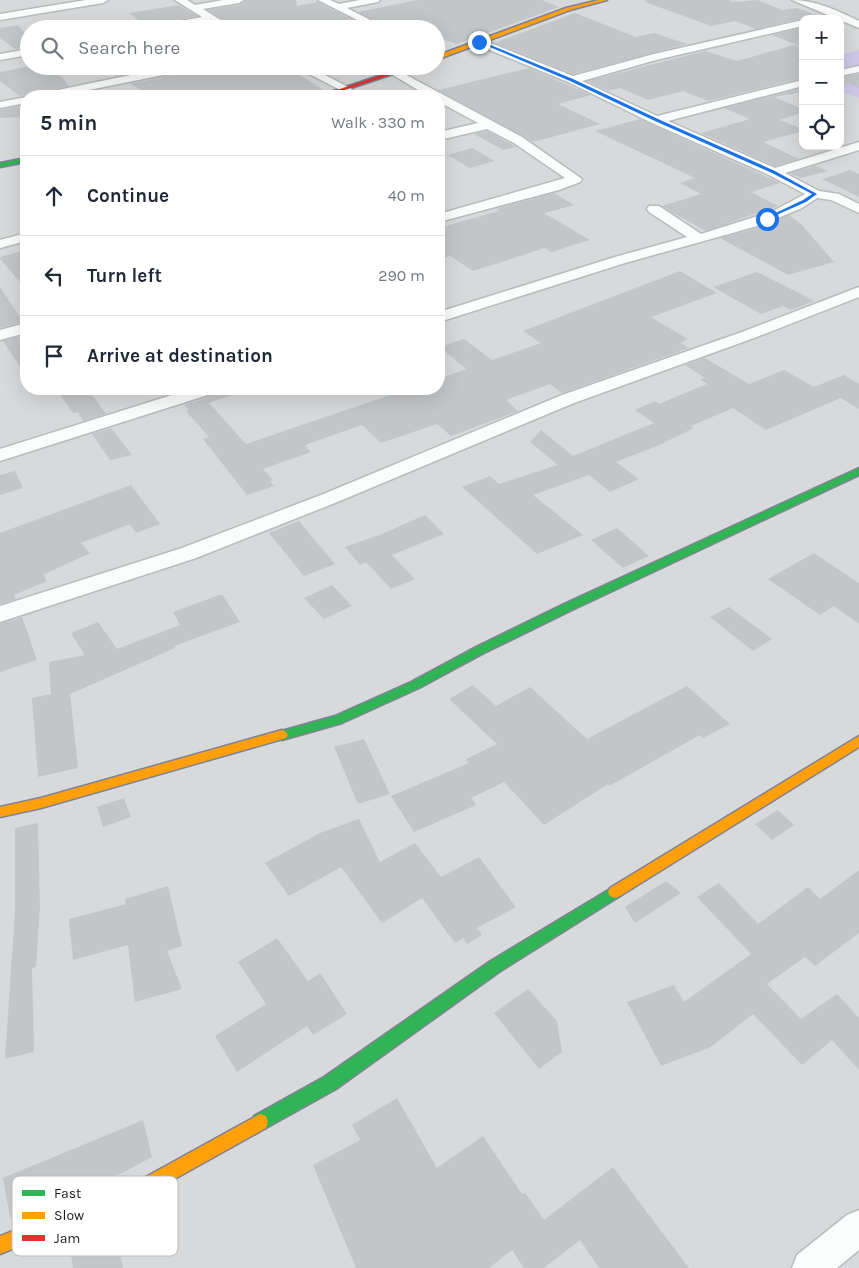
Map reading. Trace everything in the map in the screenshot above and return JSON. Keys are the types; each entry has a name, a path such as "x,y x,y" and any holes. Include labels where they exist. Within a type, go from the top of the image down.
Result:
{"street":[{"path":"32,0 47,10"},
{"path":"0,17 103,0"},
{"path":"180,0 215,20"},
{"path":"194,8 239,0"},
{"path":"323,0 365,20"},
{"path":"338,7 375,0"},
{"path":"445,54 568,10 605,0"},
{"path":"797,0 829,15 852,11"},
{"path":"201,20 212,18"},
{"path":"844,20 859,26"},
{"path":"572,80 654,57 799,24"},
{"path":"479,42 572,80 656,120 774,172 815,194 834,197 859,209"},
{"path":"0,57 20,54"},
{"path":"844,72 859,69"},
{"path":"73,90 148,75"},
{"path":"317,75 346,90 391,75"},
{"path":"400,75 425,90"},
{"path":"656,120 799,84"},
{"path":"0,105 20,101"},
{"path":"445,101 518,140 575,178 554,187 445,216"},
{"path":"445,135 487,125"},
{"path":"774,172 859,146"},
{"path":"0,165 20,161"},
{"path":"445,315 572,273 767,219 815,194"},
{"path":"654,209 697,238"},
{"path":"0,244 20,239"},
{"path":"0,614 189,553 328,499 568,399 748,335 859,292"},
{"path":"0,335 20,330"},
{"path":"0,455 189,395"},
{"path":"0,812 41,803 338,720 415,685 480,650 568,607 859,471"},
{"path":"163,1176 330,1084 494,967 859,741"},
{"path":"810,1268 859,1227"},
{"path":"0,1245 12,1240"}],"shaded area":[{"path":"0,0 859,0 859,50 844,53 844,15 799,15 799,64 773,71 799,79 799,150 844,150 844,93 859,98 859,1268 0,1268"},
{"path":"859,50 859,98 844,93 844,53"}],"building":[{"path":"246,0 296,0 297,6 318,2 353,20 223,20 208,10 239,5"},
{"path":"418,0 542,0 559,7 457,44 445,40 445,20 373,20 358,12"},
{"path":"646,0 728,0 733,2 758,0 782,10 797,8 815,15 799,15 799,19 756,29 735,21 711,26 645,2"},
{"path":"179,5 197,16 176,20 138,20 129,13"},
{"path":"575,13 636,37 654,33 687,44 573,74 494,43"},
{"path":"18,25 20,27 20,48 15,49 0,38 0,28"},
{"path":"799,29 799,45 772,35"},
{"path":"794,45 799,47 799,79 708,101 683,91 648,100 620,88 608,91 587,81 705,51 737,61"},
{"path":"20,68 20,75 60,75 69,86 49,90 20,90 20,96 0,81 0,72"},
{"path":"529,68 591,95 558,104 600,124 533,142 445,94 445,90 438,90"},
{"path":"859,74 859,88 848,83 844,84 844,77"},
{"path":"174,75 299,75 322,89 141,90 130,84"},
{"path":"799,89 799,93 774,97 799,107 799,113 780,120 799,127 799,132 763,142 799,159 775,166 701,133 750,119 724,108"},
{"path":"20,106 20,117 0,118 0,110"},
{"path":"640,119 780,183 751,192 778,206 706,231 673,213 662,206 701,194 680,183 695,178 595,131"},
{"path":"487,131 516,147 503,150 474,134"},
{"path":"472,148 495,161 470,168 448,155"},
{"path":"815,166 828,171 801,178 790,173"},
{"path":"850,170 859,174 859,197 822,179"},
{"path":"554,193 574,205 544,213 590,240 551,252 545,248 473,271 450,256 445,257 445,226 499,211 496,209"},
{"path":"789,215 802,225 834,262 788,275 720,238 762,227"},
{"path":"20,252 20,282 0,259 0,257"},
{"path":"680,271 717,293 651,317 688,339 680,343 689,348 562,393 550,384 506,400 518,411 451,436 437,424 381,443 362,425 305,445 311,452 263,469 273,480 270,481 274,486 247,495 203,439 209,437 186,411 189,410 184,405 215,395 232,395 209,403 246,444 390,395 445,395 445,377 466,369 445,351 445,345 464,339 492,360 541,343 523,331"},
{"path":"757,272 815,301 791,310 783,306 761,314 713,287"},
{"path":"0,287 20,317 20,323 0,328"},
{"path":"20,337 20,367 3,341"},
{"path":"705,358 749,384 784,370 814,387 844,375 859,384 859,409 841,398 766,430 733,408 691,426 694,428 657,446 616,462 639,479 610,492 589,475 533,495 583,535 537,554 462,487 490,476 499,484 558,465 530,442 541,430 573,456 654,423 635,410 655,401 659,404 707,384 700,379 705,378 685,365"},
{"path":"60,395 92,395 106,414 83,421 78,412 73,413"},
{"path":"111,428 132,455 110,460 92,434"},
{"path":"15,471 23,488 0,495 0,475"},
{"path":"131,485 160,524 136,533 130,524 81,543 90,553 43,575 47,581 14,595 16,599 0,604 0,533"},
{"path":"425,515 444,534 392,555 415,579 391,589 366,562 360,565 345,547 382,534"},
{"path":"299,521 335,564 304,576 269,533"},
{"path":"617,528 649,556 623,568 591,540"},
{"path":"814,553 859,583 859,624 834,606 820,615 768,579"},
{"path":"332,585 352,606 324,619 304,598"},
{"path":"222,594 240,622 174,646 175,648 70,694 78,768 38,777 32,698 51,694 49,662 85,655 71,633 98,622 117,649 180,625 173,612"},
{"path":"729,607 772,639 753,651 710,617"},
{"path":"22,617 37,660 0,672 0,624"},
{"path":"473,685 496,706 530,687 587,739 687,686 730,724 703,738 700,735 609,786 608,784 544,825 504,782 471,798 476,805 414,832 391,796 469,763 466,759 497,744 449,699"},
{"path":"364,739 390,794 358,804 334,747"},
{"path":"124,798 131,817 103,827 97,807"},
{"path":"778,810 794,825 772,840 755,824"},
{"path":"359,819 380,862 415,843 441,877 479,857 516,907 477,928 482,935 467,944 463,938 455,943 422,898 382,923 341,867 289,896 265,863 320,833"},
{"path":"38,823 40,908 36,967 32,968 34,1052 5,1059 15,912 15,828"},
{"path":"859,870 859,933 815,966 805,957 767,984 801,1019 837,994 859,1018 859,1070 832,1040 802,1065 753,1014 711,1047 661,1066 627,1002 674,985 684,1002 751,954 697,897 719,883 758,924 808,887 820,899"},
{"path":"666,881 681,893 635,923 625,907"},
{"path":"168,886 182,946 167,951 182,989 135,1002 128,945 73,960 69,919 126,904 125,899"},
{"path":"277,938 308,981 320,973 347,1014 313,1035 307,1026 237,1072 215,1036 266,1004 238,962"},
{"path":"528,989 557,1021 562,1052 539,1069 494,1013"},
{"path":"397,1098 437,1168 483,1136 522,1194 525,1193 544,1220 613,1167 689,1268 599,1268 580,1240 544,1268 524,1268 512,1250 489,1268 356,1268 313,1165 360,1140 352,1125"},
{"path":"143,1120 152,1157 124,1172 114,1176 12,1176 12,1217 10,1218 3,1178"},
{"path":"71,1256 121,1256 123,1268 73,1268"}],"traffic: fast":[{"path":"0,165 20,161"},
{"path":"282,735 338,720 415,685 480,650 568,607 859,471"},
{"path":"260,1122 330,1083 494,967 615,892"}],"traffic: slow":[{"path":"445,55 568,9 605,0"},
{"path":"0,812 41,803 282,735"},
{"path":"615,892 859,741"},
{"path":"163,1176 260,1122"},
{"path":"0,1245 12,1240"}],"traffic: jam":[{"path":"340,90 386,75"}],"route":[{"path":"479,42 572,80 656,120 774,172 815,194 767,219"}]}
